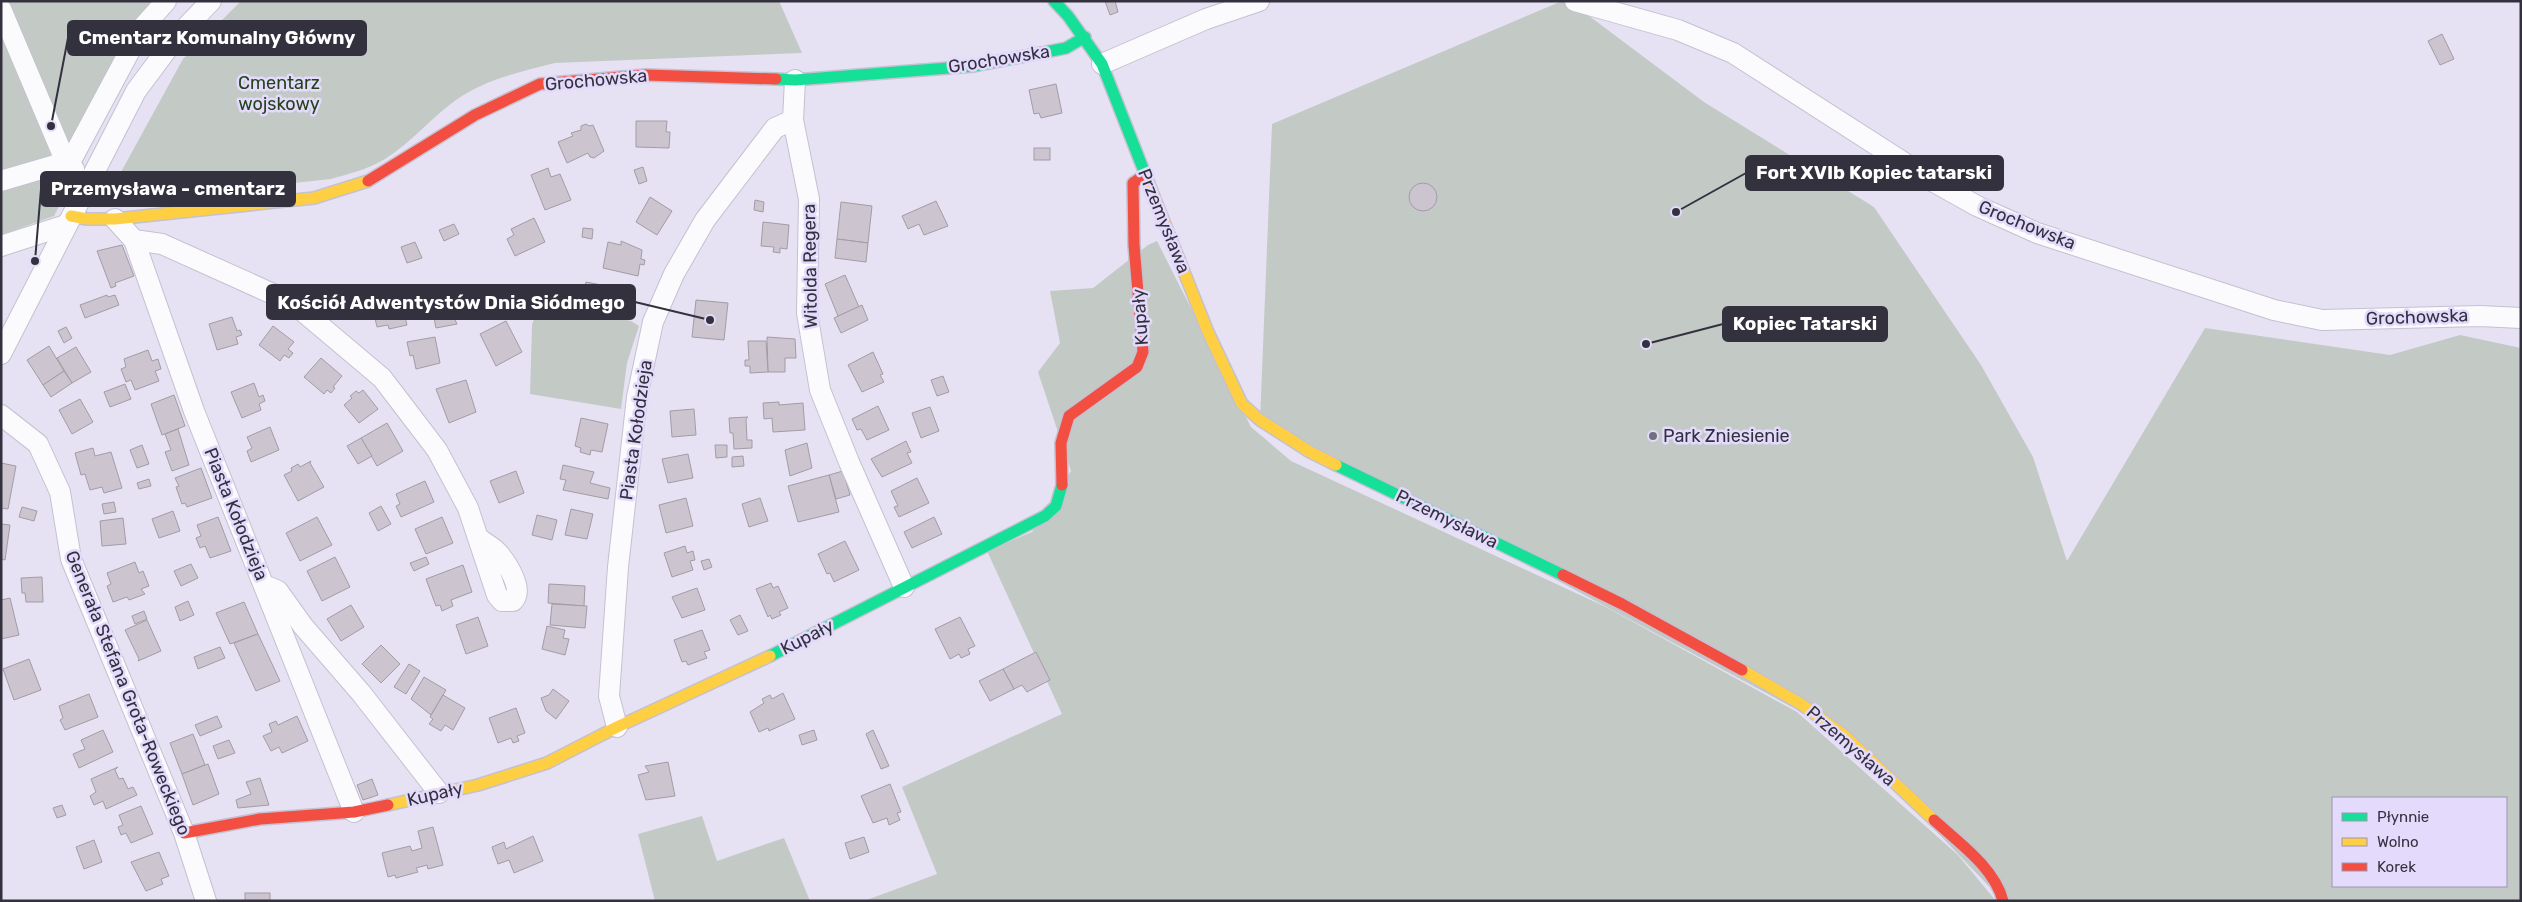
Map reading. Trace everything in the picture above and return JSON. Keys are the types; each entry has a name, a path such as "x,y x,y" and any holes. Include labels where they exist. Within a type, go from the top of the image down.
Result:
{"street":[{"path":"1,181 65,164 142,28 166,1"},
{"path":"1,354 68,220 136,91 174,40 211,1"},
{"name":"Przemysława","path":"1054,1 1085,38 1102,64 1208,332 1242,404 1260,420 1310,452 1622,604 1714,653 1801,704 1844,736 1984,868 2001,893 2003,901"},
{"path":"1102,64 1206,19 1259,1"},
{"name":"Grochowska","path":"1575,1 1678,30 1704,39 1733,53 1934,182 1977,206 2037,233 2274,310 2322,320 2480,316 2521,318"},
{"path":"1,9 65,164 90,179"},
{"name":"Grochowska","path":"68,220 115,219 314,198 369,181 475,115 540,84 646,75 795,80 974,66 1066,48 1085,38"},
{"name":"Witolda Regera","path":"795,80 793,120 809,199 807,313 820,390 849,462 904,587"},
{"name":"Piasta Kołodzieja","path":"617,727 609,696 618,567 636,397 653,322 674,274 705,220 775,128 793,120"},
{"name":"Kupały","path":"184,833 260,818 354,812 478,784 547,763 617,727 734,674 1045,516 1056,506 1062,484 1061,444 1069,416 1137,367 1144,352 1134,245 1133,182 1146,174"},
{"name":"Piasta Kołodzieja","path":"115,219 134,240 194,411 354,812"},
{"path":"1,246 68,220"},
{"path":"134,240 162,244 294,302 382,378 437,450 468,508 478,538"},
{"name":"Generała Stefana Grota-Roweckiego","path":"1,415 38,444 60,492 71,559 184,833 206,901"},
{"path":"264,584 278,591 303,626 361,693 439,793"}],"green space":[{"path":"1,1 175,1 149,35 54,216 1,235"},
{"name":"Cmentarz wojskowy","path":"241,1 779,1 802,53 555,63 491,81 467,93 447,107 394,153 379,163 352,173 331,179 126,201 116,181 183,59"},
{"name":"Park Zniesienie","path":"1562,1 1569,1 1704,102 1874,207 1981,365 2033,457 2067,561 2205,328 2390,355 2460,335 2521,348 2521,901 2003,901 1844,735 1260,420 1272,124"},
{"path":"1157,241 1251,427 1291,461 1606,607 1797,712 1958,855 1996,901 864,901 937,874 902,787 1062,714 987,551 1032,532 1071,471 1038,372 1060,343 1050,291 1093,288 1148,245"},
{"path":"541,299 631,321 639,326 627,363 621,409 530,394 532,325"},
{"path":"702,816 717,861 784,838 810,901 655,901 638,834"}],"building":[{"path":"1105,1 1115,1 1118,12 1110,15"},
{"path":"2442,34 2454,59 2440,65 2428,41"},
{"path":"1056,84 1062,113 1041,118 1039,113 1034,114 1029,90"},
{"path":"636,121 667,121 666,132 670,132 669,148 636,147"},
{"path":"586,124 589,126 593,125 604,151 594,158 590,157 588,153 567,163 558,142 573,136 571,133 581,130 581,126"},
{"path":"1034,148 1050,148 1050,160 1034,160"},
{"path":"643,167 647,181 639,184 634,170"},
{"path":"548,168 551,177 560,174 571,200 545,210 531,175"},
{"path":"1423,183 1433,187 1437,197 1433,207 1423,211 1413,207 1409,197 1413,187"},
{"path":"650,197 672,211 657,235 636,222"},
{"path":"755,200 764,202 763,212 754,210"},
{"path":"936,201 948,226 924,235 919,224 908,229 902,216"},
{"path":"841,202 872,206 868,243 837,239"},
{"path":"534,218 545,242 515,256 507,239 514,235 511,229"},
{"path":"763,222 789,225 787,249 780,248 780,253 773,252 774,247 761,246"},
{"path":"454,224 459,234 444,241 439,230"},
{"path":"583,228 593,229 592,239 582,237"},
{"path":"837,239 868,243 866,262 835,258"},
{"path":"621,241 642,250 641,259 645,260 644,265 640,264 638,276 603,268 608,242 621,245"},
{"path":"415,242 422,258 407,263 401,247"},
{"path":"122,245 134,276 115,283 116,286 111,288 97,251"},
{"path":"845,275 859,307 838,316 825,284"},
{"path":"586,282 617,288 615,300 621,301 619,313 581,306"},
{"path":"441,289 457,324 436,328 431,303 440,299 437,291"},
{"path":"107,295 108,297 115,295 119,305 85,318 80,305"},
{"path":"400,295 407,325 389,329 388,325 377,327 371,301"},
{"path":"696,300 728,303 724,340 692,337"},
{"path":"862,305 868,320 841,333 834,318"},
{"path":"232,317 237,331 240,330 242,335 236,337 238,344 217,350 209,324"},
{"path":"506,321 522,352 496,366 480,334"},
{"path":"273,326 294,342 288,349 293,353 289,358 284,355 280,361 259,345"},
{"path":"66,327 72,338 64,343 58,331"},
{"path":"435,337 440,363 416,369 413,355 410,356 407,342"},
{"path":"767,337 795,339 796,358 785,358 785,372 768,372"},
{"path":"748,341 766,341 768,372 750,373 750,366 745,366 745,360 749,360"},
{"path":"49,346 64,371 43,385 27,360"},
{"path":"76,347 91,372 72,383 57,358"},
{"path":"148,350 152,361 158,359 161,369 155,371 159,381 135,390 131,380 126,382 121,369 126,367 124,359"},
{"path":"873,352 883,374 880,375 884,382 862,392 848,365"},
{"path":"321,358 342,376 333,387 335,388 331,393 327,390 324,394 304,377"},
{"path":"64,371 72,383 51,397 43,385"},
{"path":"943,376 949,392 937,396 931,380"},
{"path":"466,380 476,412 449,423 436,389"},
{"path":"254,383 259,397 263,395 265,401 259,404 261,410 242,418 231,392"},
{"path":"125,384 131,399 110,407 104,392"},
{"path":"363,390 378,409 359,423 344,405 352,398 350,396 356,391 359,393"},
{"path":"174,395 185,426 162,435 151,404"},
{"path":"80,399 93,422 72,434 59,410"},
{"path":"779,402 779,405 803,403 805,430 773,432 772,418 764,419 763,403"},
{"path":"878,406 889,430 867,440 861,429 857,430 852,419"},
{"path":"930,407 939,431 921,438 912,413"},
{"path":"694,409 696,435 672,437 670,411"},
{"path":"748,417 746,419 747,440 752,440 752,448 734,449 733,433 730,433 729,418"},
{"path":"581,418 608,424 602,452 591,450 590,455 580,452 581,448 575,446"},
{"path":"387,423 403,451 377,466 361,438"},
{"path":"270,427 279,450 251,462 247,451 252,448 247,437"},
{"path":"178,429 189,465 172,471 165,452 171,450 165,434"},
{"path":"361,438 372,456 358,464 347,446"},
{"path":"906,441 911,452 907,453 912,463 882,477 871,459"},
{"path":"807,443 812,468 790,476 785,450"},
{"path":"142,445 149,464 137,468 130,450"},
{"path":"715,445 727,445 727,457 716,458"},
{"path":"93,448 95,456 111,452 122,488 104,493 102,487 90,490 85,474 81,475 75,453"},
{"path":"688,454 693,478 668,483 662,459"},
{"path":"743,456 744,466 732,467 732,457"},
{"path":"311,461 310,463 324,487 298,501 284,475 292,471 291,468 298,464 300,467"},
{"path":"1,463 16,466 8,509 1,508"},
{"path":"563,465 594,472 590,483 610,488 608,499 563,490 566,480 560,479"},
{"path":"201,468 212,498 187,507 185,503 182,504 176,487 179,486 175,478"},
{"path":"516,471 524,493 499,503 490,481"},
{"path":"843,471 850,495 836,499 829,475"},
{"path":"829,475 839,512 798,522 788,486"},
{"path":"917,478 929,503 899,517 894,507 898,506 891,491"},
{"path":"149,479 151,486 139,489 137,483"},
{"path":"425,481 434,502 401,517 396,506 400,504 396,494"},
{"path":"686,498 693,526 666,533 659,505"},
{"path":"760,498 768,521 749,527 742,504"},
{"path":"114,502 116,512 104,514 102,504"},
{"path":"381,506 391,524 378,531 369,513"},
{"path":"22,507 37,511 34,521 19,517"},
{"path":"571,509 593,514 587,539 565,535"},
{"path":"173,511 180,531 159,538 152,519"},
{"path":"537,515 557,520 552,540 532,535"},
{"path":"218,517 231,551 210,558 205,546 200,548 196,538 201,536 197,525"},
{"path":"317,517 332,545 300,561 286,533"},
{"path":"442,517 453,543 426,554 415,529"},
{"path":"934,517 942,534 912,548 904,532"},
{"path":"123,518 126,544 102,546 100,521"},
{"path":"1,524 10,525 5,560 1,559"},
{"path":"845,541 859,570 834,582 830,573 827,574 818,554"},
{"path":"685,546 687,553 693,551 695,560 690,561 693,570 672,577 664,553"},
{"path":"335,557 350,587 322,601 307,571"},
{"path":"426,557 429,564 414,571 410,563"},
{"path":"709,559 712,567 704,570 701,561"},
{"path":"135,562 139,573 143,571 149,586 141,589 145,594 129,600 127,597 113,602 107,586 111,584 107,573"},
{"path":"191,564 198,578 181,586 174,571"},
{"path":"463,565 472,592 451,600 453,606 442,611 440,605 436,606 426,579"},
{"path":"42,577 43,602 26,602 25,593 22,593 21,578"},
{"path":"771,583 773,588 778,586 788,608 779,612 781,615 772,619 770,615 768,617 756,589"},
{"path":"549,584 585,586 584,606 548,603"},
{"path":"697,588 705,610 682,618 672,597"},
{"path":"10,598 19,635 1,639 1,600"},
{"path":"188,601 194,615 180,621 175,607"},
{"path":"244,602 258,634 230,644 216,613"},
{"path":"552,604 587,606 585,628 550,625"},
{"path":"351,605 364,627 341,641 327,619"},
{"path":"144,611 147,619 135,624 132,616"},
{"path":"740,615 748,631 738,635 730,620"},
{"path":"478,617 488,646 466,654 456,625"},
{"path":"960,617 975,646 968,649 970,654 961,658 959,654 950,659 935,629"},
{"path":"147,620 161,651 138,661 139,659 125,630"},
{"path":"547,626 565,630 563,638 569,639 565,655 542,649"},
{"path":"702,630 710,650 704,652 707,658 688,665 686,661 682,662 674,640"},
{"path":"258,634 280,681 256,691 234,643"},
{"path":"381,645 400,664 381,683 362,664"},
{"path":"220,647 225,658 198,669 194,657"},
{"path":"1036,652 1050,680 1027,692 1022,685 1014,689 1003,669"},
{"path":"29,659 41,690 14,700 3,669"},
{"path":"409,664 420,671 406,694 394,687"},
{"path":"1003,669 1014,689 990,701 979,681"},
{"path":"424,677 446,690 431,715 411,699"},
{"path":"553,689 569,701 556,719 546,711 541,698 549,695"},
{"path":"783,693 795,719 769,731 768,728 759,732 750,712 764,703 762,699 770,695 772,699"},
{"path":"89,694 98,717 65,730 60,720 63,718 59,706"},
{"path":"443,695 465,708 453,730 445,725 441,731 429,724 433,719 430,717"},
{"path":"516,708 525,733 517,736 519,741 513,743 511,738 498,743 489,718"},
{"path":"217,716 222,727 200,736 195,725"},
{"path":"297,716 308,741 282,753 279,747 271,751 263,736 272,732 269,724 276,721 278,725"},
{"path":"103,730 113,752 79,768 73,754 85,749 81,740"},
{"path":"814,730 817,740 802,745 799,735"},
{"path":"873,730 889,766 881,769 866,734"},
{"path":"193,734 205,765 182,774 170,743"},
{"path":"229,740 235,753 218,759 213,746"},
{"path":"668,762 675,796 646,800 638,775 649,772 645,766"},
{"path":"208,764 219,794 193,805 182,774"},
{"path":"118,767 115,770 119,779 123,778 128,789 133,787 137,795 106,809 103,801 94,805 90,796 96,792 91,779"},
{"path":"260,778 269,805 238,808 236,800 251,794 246,782"},
{"path":"372,779 378,795 363,800 357,785"},
{"path":"890,784 901,812 897,813 900,820 889,825 887,818 873,823 861,796"},
{"path":"62,805 66,815 57,818 53,808"},
{"path":"141,806 153,834 131,843 126,833 121,835 118,827 123,825 119,815"},
{"path":"433,827 443,865 428,869 427,865 416,868 418,872 396,878 395,875 388,877 382,853 410,846 412,851 422,848 418,831"},
{"path":"533,836 543,861 514,873 509,860 498,864 492,847 504,842 506,849"},
{"path":"864,837 869,852 850,859 845,843"},
{"path":"94,840 102,862 84,869 76,847"},
{"path":"159,852 169,876 161,879 163,884 146,891 131,862"},
{"path":"245,893 270,893 270,901 245,901"}],"traffic: fast":[{"path":"1054,1 1068,16 1102,64 1149,184"},
{"path":"776,79 795,80 974,66 1066,48 1085,37"},
{"path":"1336,465 1563,575"},
{"path":"770,656 1045,516 1056,506 1062,485"}],"traffic: slow":[{"path":"71,216 87,219 115,219 314,198 368,181"},
{"path":"1149,184 1208,332 1242,404 1260,420 1310,452 1336,465"},
{"path":"388,805 478,785 547,763 617,727 770,656"},
{"path":"1742,670 1801,704 1844,735 1934,820"}],"traffic: jam":[{"path":"368,181 475,115 540,84 646,75 776,79"},
{"path":"1062,485 1061,443 1069,416 1137,367 1143,352 1134,245 1133,183 1146,174"},
{"path":"1563,575 1622,604 1742,670"},
{"path":"184,833 260,819 354,812 388,805"},
{"path":"1934,820 1975,856 1999,889 2003,901"}],"place":[{"name":"Cmentarz Komunalny Główny","path":"51,126"},
{"name":"Fort XVIb Kopiec tatarski","path":"1676,212"},
{"name":"Przemysława - cmentarz","path":"35,261"},
{"name":"Kościół Adwentystów Dnia Siódmego","path":"710,320"},
{"name":"Kopiec Tatarski","path":"1646,344"},
{"name":"Park Zniesienie","path":"1653,436"}]}
